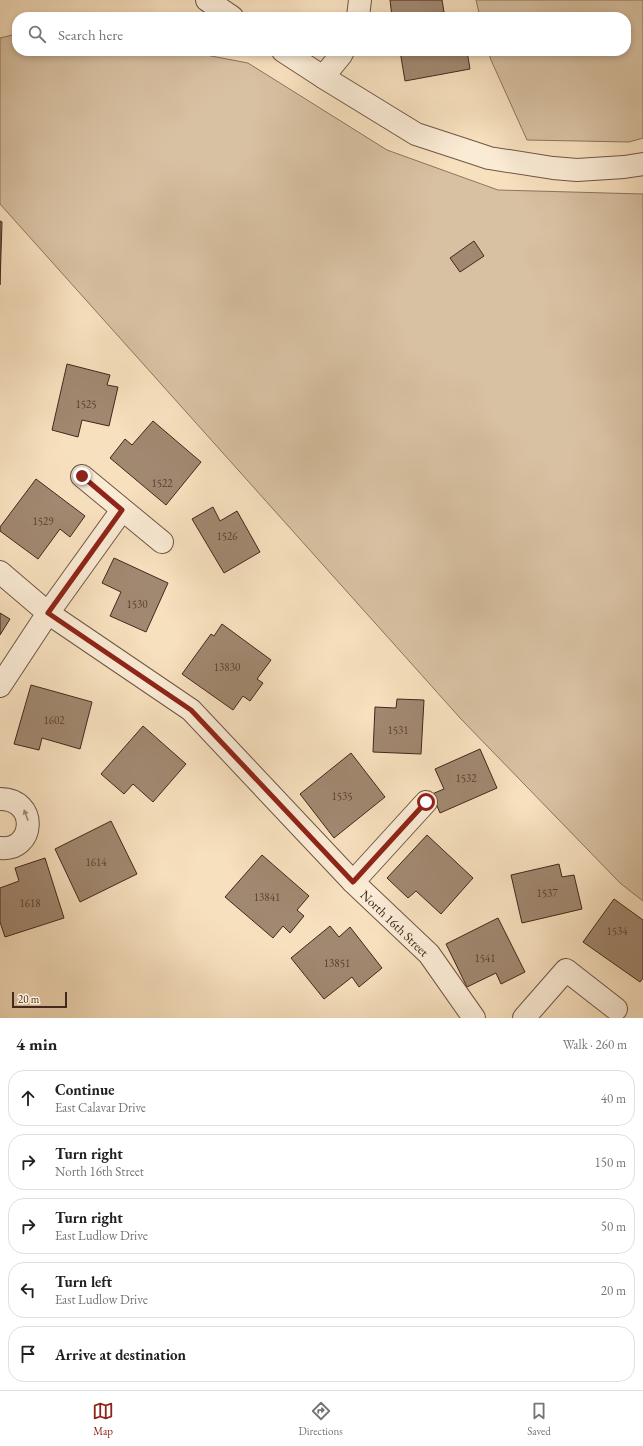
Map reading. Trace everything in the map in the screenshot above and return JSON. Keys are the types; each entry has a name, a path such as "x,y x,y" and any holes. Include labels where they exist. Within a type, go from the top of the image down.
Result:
{"street":[{"path":"207,0 225,12"},
{"path":"359,12 360,0"},
{"path":"291,56 416,134 489,158 552,168 577,170 624,167 643,164"},
{"path":"323,77 340,56"},
{"path":"82,476 162,542"},
{"path":"0,686 48,613 122,510"},
{"name":"North 16th Street","path":"0,572 48,613 191,710 353,882 428,954 474,1018"},
{"path":"0,799 7,799 16,802 24,809 28,816 28,823 24,837 17,844 10,848 0,848"},
{"path":"353,882 426,802"},
{"path":"524,1018 566,970 616,1009"}],"shaded area":[{"path":"476,0 643,0 643,138 629,142 527,140 490,56 631,56 631,12 479,12"},
{"path":"12,35 12,56 211,56 248,63 387,150 498,190 643,194 643,901 620,883 461,719 0,204 0,38"}],"building":[{"path":"390,0 442,0 444,12 391,12"},
{"path":"401,56 468,56 470,69 405,81"},
{"path":"0,221 2,222 0,285"},
{"path":"474,241 484,256 460,272 450,258"},
{"path":"67,364 110,375 107,385 118,387 109,426 82,420 78,437 52,430"},
{"path":"153,421 201,462 166,505 110,458 125,439 132,445"},
{"path":"36,479 85,516 70,537 60,529 38,559 0,531 0,527"},
{"path":"213,507 220,521 237,511 260,552 224,573 192,519"},
{"path":"114,558 168,583 146,632 110,616 121,592 102,583"},
{"path":"0,613 10,619 0,635"},
{"path":"222,624 271,660 257,679 263,683 250,701 243,696 233,710 182,674 211,634 214,636"},
{"path":"31,685 92,702 80,749 42,738 39,750 14,744"},
{"path":"397,699 424,700 421,754 373,752 375,707 396,708"},
{"path":"143,726 186,764 153,802 133,784 124,794 101,774"},
{"path":"480,749 497,788 440,813 432,794 444,789 435,769"},
{"path":"351,753 385,797 334,838 300,794"},
{"path":"111,821 137,874 80,902 55,849"},
{"path":"427,835 473,878 441,914 416,891 408,898 387,878"},
{"path":"262,855 309,896 297,910 304,916 290,933 283,926 273,938 225,897"},
{"path":"45,858 64,918 5,937 0,922 0,888 19,881 15,868"},
{"path":"559,864 562,877 574,875 582,909 522,923 511,875"},
{"path":"614,899 643,920 643,978 640,982 583,942"},
{"path":"498,918 525,972 501,984 496,973 467,987 446,944"},
{"path":"330,926 339,937 350,927 382,968 359,987 352,977 324,999 291,958"}],"route":[{"path":"82,476 122,510 48,613 191,710 353,882 426,802"}]}
